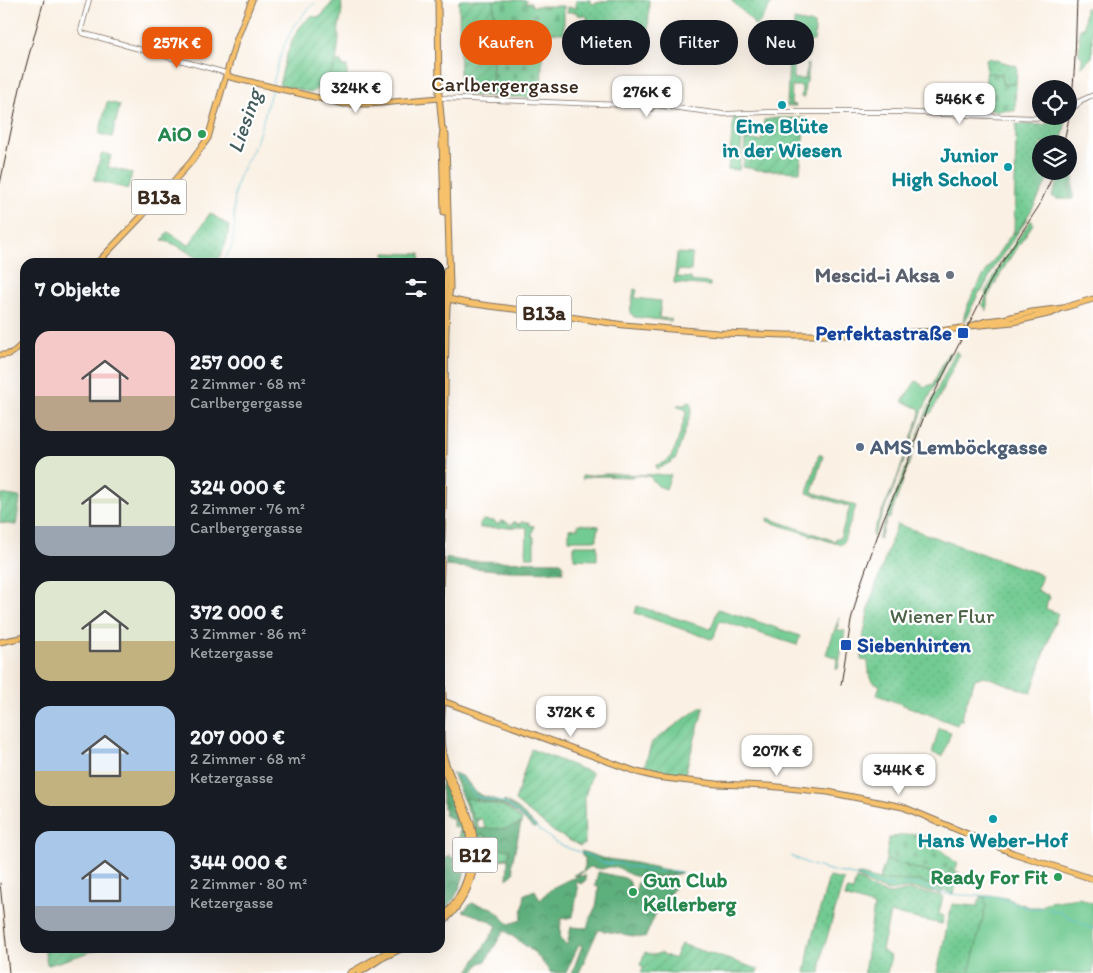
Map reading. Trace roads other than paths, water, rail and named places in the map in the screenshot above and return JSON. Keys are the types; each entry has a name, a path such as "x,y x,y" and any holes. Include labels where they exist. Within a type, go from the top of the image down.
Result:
{"main road":[{"name":"B13a","path":"102,258 191,162 207,139 206,137 236,41 252,0"},
{"path":"438,0 446,276 445,391"},
{"name":"Carlbergergasse","path":"226,74 230,77 277,89 344,104 369,104 440,98"},
{"name":"B13a","path":"446,299 624,325 720,333 839,335 939,331 962,328"},
{"path":"972,325 1017,322 1052,313 1093,299"},
{"path":"1,355 20,347"},
{"path":"0,642 20,638"},
{"path":"445,701 652,776 717,784 768,786 828,792 903,807 1005,850 1093,879"},
{"name":"B12","path":"445,766 446,772 471,824 475,861 470,881 462,900 445,920"},
{"name":"B12","path":"445,914 463,889 469,870 471,854 468,828 449,778"},
{"path":"350,973 385,953"},
{"path":"359,973 392,953"}],"street":[{"path":"89,0 81,32 84,34 226,74"},
{"path":"1077,104 1093,95"},
{"name":"Carlbergergasse","path":"440,98 625,105 644,104"},
{"path":"654,106 653,100 645,100 644,104 648,109 654,106 724,114 898,112 1032,118"},
{"path":"985,116 987,118 1032,120"}],"waterway":[{"name":"Liesing","path":"273,84 279,60 292,30 315,3"},
{"name":"Liesing","path":"226,258 232,245 236,185 257,140 272,88"},
{"path":"453,775 460,778 477,797 502,802 555,842 593,857 600,862 621,864 646,871 667,870 682,872"},
{"path":"791,856 811,865 859,876 878,885 895,887 908,884 921,885 946,894 999,897 1027,908 1057,911 1093,929"}],"railway":[{"path":"0,184 20,88 44,0"},
{"path":"1065,135 1073,90 1077,0"},
{"path":"841,685 851,621 860,586 883,520 904,472 927,408 993,276 1039,206 1051,180"},
{"path":"0,883 9,973"}],"place":[{"name":"Eine Blüte in der Wiesen","path":"782,105"},
{"name":"AiO","path":"202,134"},
{"name":"Junior High School","path":"1008,167"},
{"name":"Mescid-i Aksa","path":"950,275"},
{"name":"Perfektastraße","path":"963,333"},
{"name":"AMS Lemböckgasse","path":"860,447"},
{"name":"Siebenhirten","path":"846,645"},
{"name":"Hans Weber-Hof","path":"993,819"},
{"name":"Ready For Fit","path":"1058,877"},
{"name":"Gun Club Kellerberg","path":"633,892"}],"park label":[{"name":"Wiener Flur","path":"942,616"}]}
